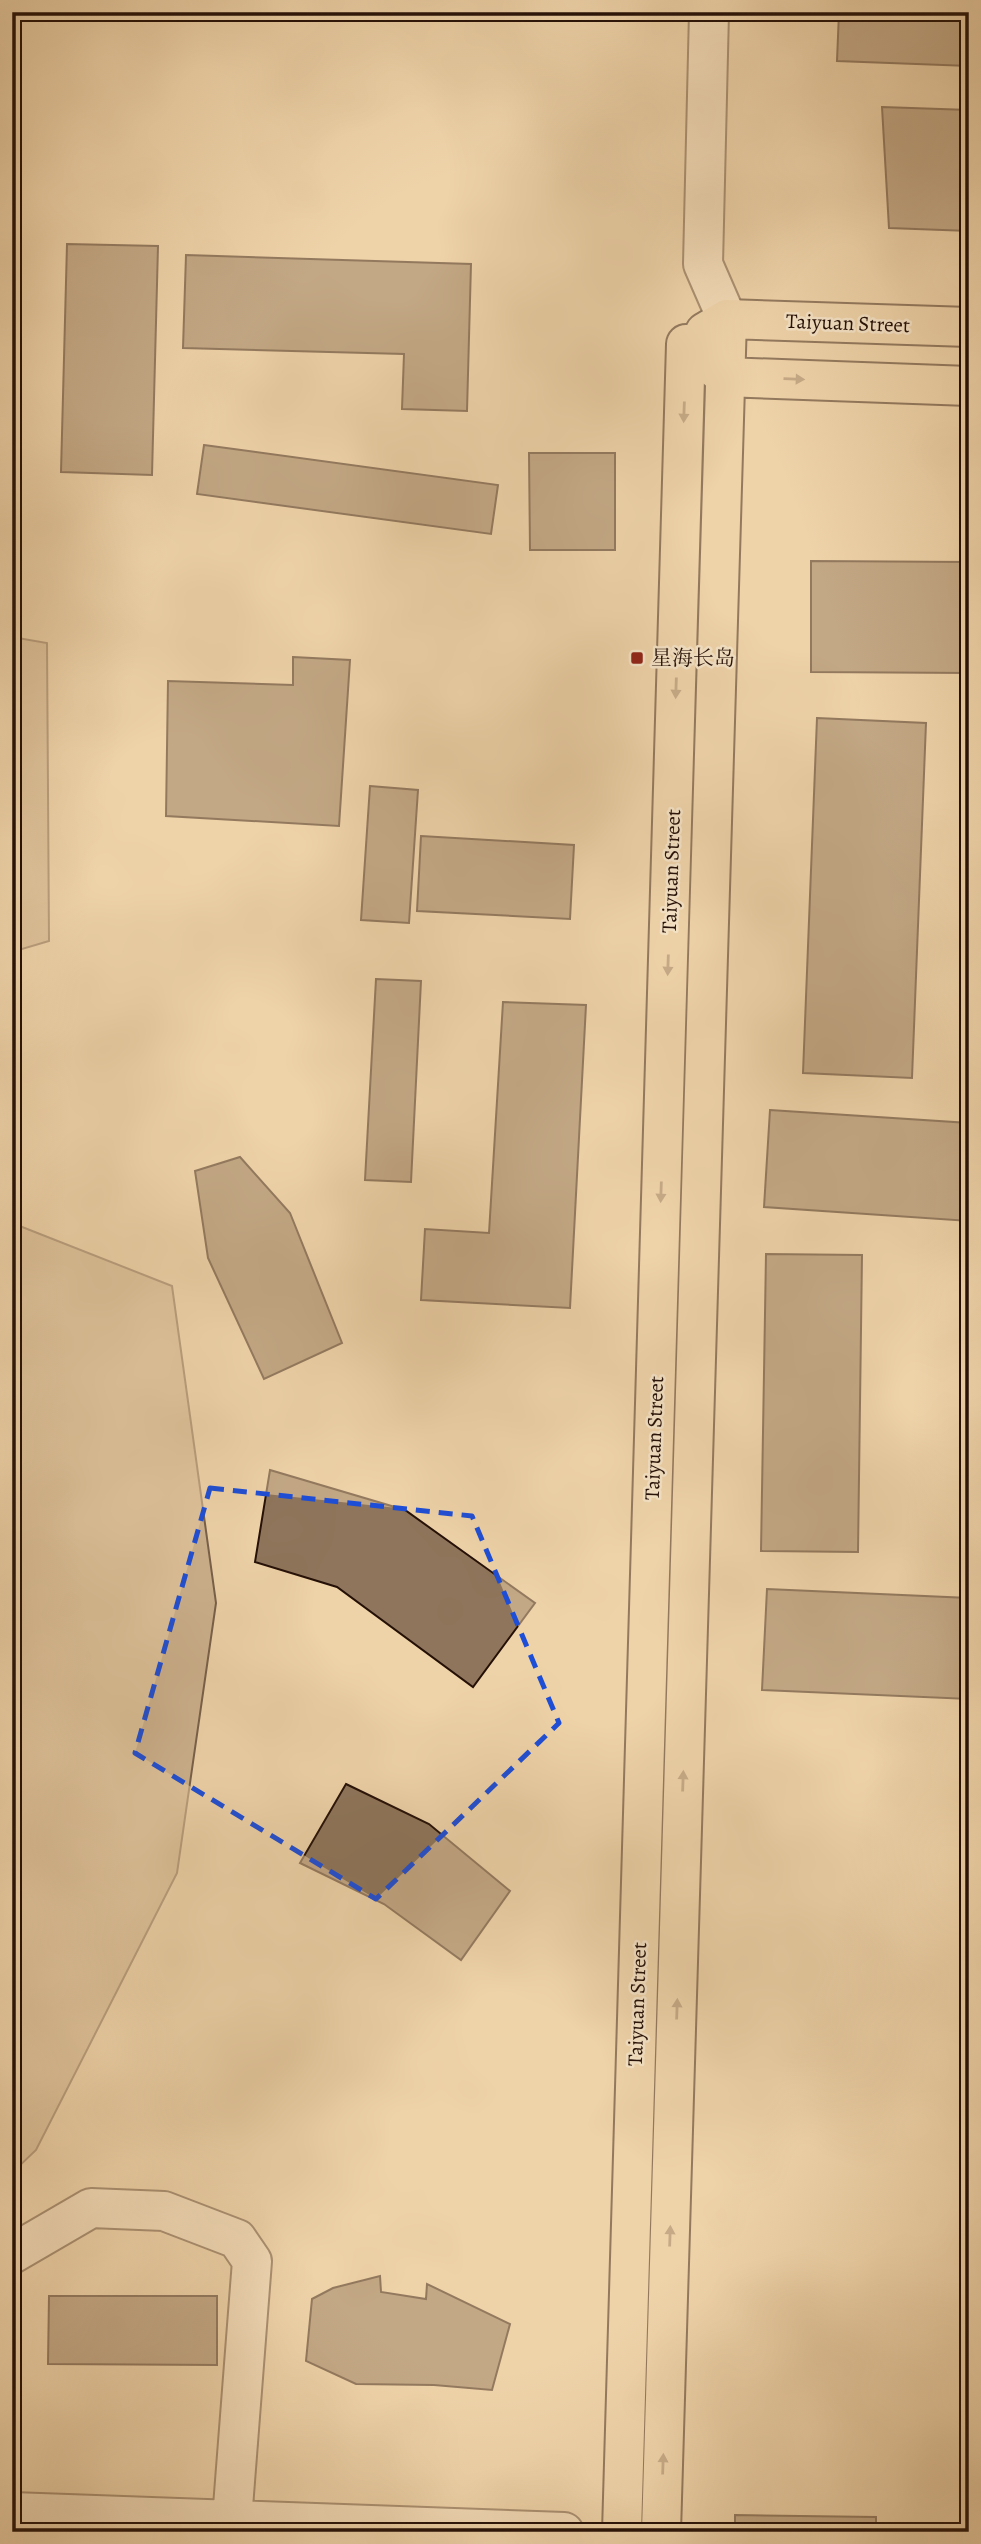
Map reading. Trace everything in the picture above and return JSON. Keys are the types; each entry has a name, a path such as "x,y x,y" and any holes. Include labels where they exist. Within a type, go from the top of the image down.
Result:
{"main road":[{"name":"Taiyuan Street","path":"661,2532 727,319 969,327"},
{"path":"727,319 687,344 725,377 969,386"},
{"name":"Taiyuan Street","path":"622,2532 687,344"}],"street":[{"path":"709,12 703,264 727,319"},
{"path":"12,2254 92,2208 164,2211 237,2239 252,2261 232,2520"},
{"path":"12,2512 564,2532"}],"highlighted area":[{"path":"210,1488 472,1516 559,1723 376,1899 135,1753"}],"shaded area":[{"path":"12,637 47,643 49,941 12,952"},
{"path":"12,1223 172,1286 216,1603 177,1873 36,2150 12,2173"}],"building":[{"path":"839,12 969,12 969,66 837,61"},
{"path":"882,107 969,110 969,231 889,228"},
{"path":"67,244 158,246 152,475 61,472"},
{"path":"186,255 471,264 467,411 402,409 404,354 183,348"},
{"path":"204,445 498,485 491,534 197,494"},
{"path":"529,453 615,453 615,550 530,550"},
{"path":"811,561 969,562 969,673 811,672"},
{"path":"293,657 350,660 339,826 166,816 168,681 293,685"},
{"path":"817,718 926,723 912,1078 803,1073"},
{"path":"370,786 418,790 409,923 361,920"},
{"path":"421,836 574,845 570,919 417,911"},
{"path":"376,979 421,981 411,1182 365,1180"},
{"path":"503,1002 586,1005 570,1308 421,1300 425,1229 489,1233"},
{"path":"770,1110 969,1123 969,1221 764,1207"},
{"path":"240,1157 290,1213 342,1343 264,1379 208,1258 195,1171"},
{"path":"766,1254 862,1255 858,1552 761,1551"},
{"path":"270,1470 405,1510 535,1603 473,1687 337,1587 255,1562"},
{"path":"767,1589 969,1598 969,1699 762,1690"},
{"path":"346,1784 429,1824 510,1891 461,1960 384,1904 300,1863"},
{"path":"380,2276 381,2292 426,2299 427,2284 510,2324 492,2390 434,2385 356,2384 306,2361 312,2299 333,2288"},
{"path":"49,2296 217,2296 217,2365 48,2364"},
{"path":"735,2515 876,2517 876,2532 735,2532"}],"place":[{"name":"星海长岛","path":"637,658"}]}
